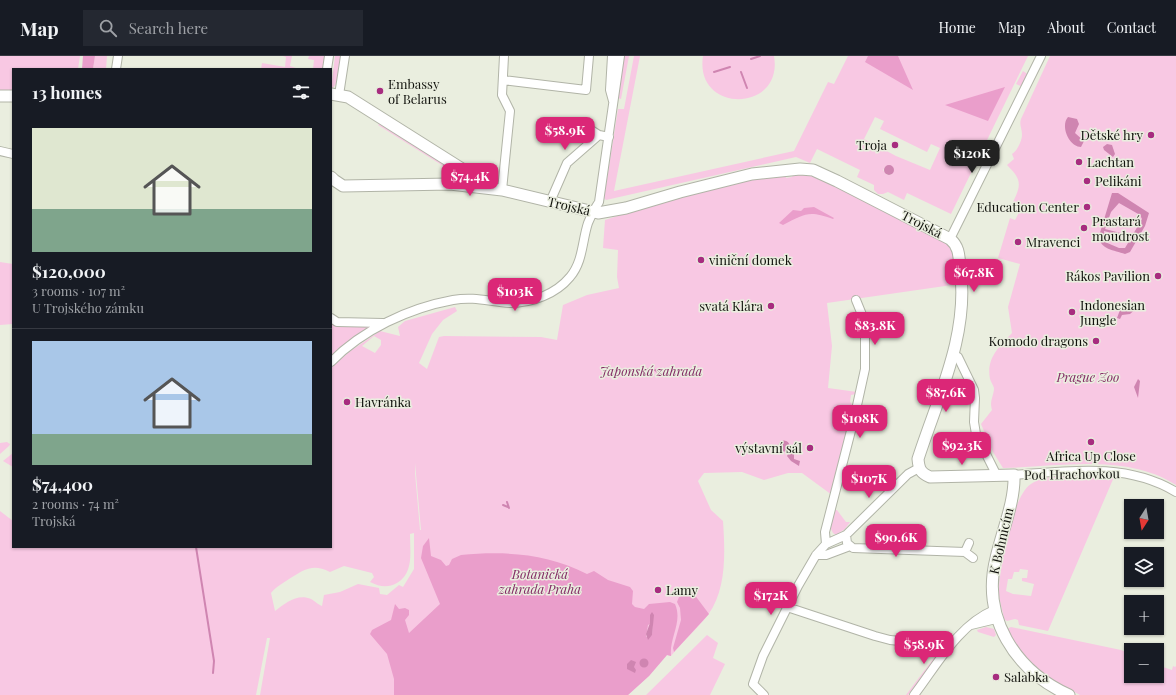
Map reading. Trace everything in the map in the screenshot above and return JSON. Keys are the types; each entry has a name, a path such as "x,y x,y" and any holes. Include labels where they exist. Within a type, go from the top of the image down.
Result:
{"street":[{"path":"116,68 118,56"},
{"path":"327,68 329,56"},
{"path":"335,95 345,56"},
{"path":"498,189 510,111 502,95 504,56"},
{"path":"503,80 586,90 589,56"},
{"path":"612,56 610,90 614,104"},
{"path":"332,361 340,353 383,323 418,309 454,300 479,298 510,303 529,301 550,294 570,277 577,264 588,224 599,202 620,56"},
{"path":"950,239 1041,56"},
{"name":"Trojská","path":"335,95 348,97 459,168 498,189"},
{"path":"0,96 12,96"},
{"path":"583,130 588,128 592,129 599,135 609,137"},
{"path":"550,202 567,163 599,135"},
{"path":"0,151 12,154"},
{"path":"450,184 459,178 459,168"},
{"name":"Trojská","path":"344,186 450,184 498,189 593,212 626,208 680,192 752,174 800,169 813,170 837,181 950,239 954,242 958,254 963,283 961,322 953,355 918,460 919,468"},
{"path":"332,178 344,186"},
{"path":"332,187 344,186"},
{"path":"826,544 825,532 840,478 865,369 865,322 856,300"},
{"path":"332,319 337,322 383,323"},
{"path":"953,355 958,358 974,390 976,398 974,422 976,434 997,476"},
{"path":"761,693 753,684 763,656 787,607 816,555 826,544 846,535 908,474 919,468"},
{"name":"Pod Hrachovkou","path":"919,468 922,473 930,477 1115,471 1142,477 1164,485 1176,492"},
{"name":"K Bohnicím","path":"1014,475 1012,499 995,559 992,578 995,614 1007,643 1024,664 1037,676 1069,695"},
{"path":"846,535 847,543 853,548 965,552 974,558"},
{"path":"965,552 969,543"},
{"path":"816,555 826,555 850,546"},
{"path":"787,607 890,640 950,646"},
{"path":"914,695 950,646 970,625 995,614"}],"green space":[{"path":"0,56 80,56 78,68 12,68 12,91 0,91"},
{"path":"83,56 95,56 93,68 82,68"},
{"path":"95,56 107,56 106,68 93,68"},
{"path":"283,56 292,56 290,66 296,68 261,68 262,63 285,67 286,57"},
{"path":"309,56 325,56 323,68 313,68 314,60 308,59"},
{"path":"335,56 341,56 337,83 332,89"},
{"path":"623,56 629,56 621,99 618,98"},
{"path":"634,56 640,56 614,191 794,151 828,82 834,84 848,56 1028,56 951,214 907,193 904,200 888,192 878,194 874,190 874,185 857,177 860,170 817,149 810,163 796,157 606,200 604,198 618,109 624,109","holes":["875,117 884,121 880,129 927,152 931,144 940,148 930,170 896,156 864,139","885,167 893,168 891,175 887,175 883,170"]},
{"path":"703,56 774,56 773,75 766,88 754,96 739,99 724,97 712,88 704,75"},
{"path":"868,56 898,56 913,90 865,62"},
{"name":"Prague Zoo","path":"1050,56 1176,56 1176,485 1157,475 1114,465 1092,464 1003,468 993,452 981,424 992,410 991,404 994,388 989,372 992,359 998,348 1012,333 1008,307 1020,264 998,258 1010,218 1015,220 1023,205 1013,202 1018,191 1019,182 1015,174 1007,165 1014,159 1012,154 1020,143 1022,137 1020,123 1021,119"},
{"path":"1023,71 1029,75 1023,87 1016,84"},
{"path":"1005,87 988,121 945,105"},
{"path":"381,122 450,165 448,169 378,125"},
{"name":"Botanická zahrada Praha","path":"786,174 786,178 792,177 793,174 810,174 835,184 948,244 956,258 959,284 827,303 832,346 828,388 857,392 856,394 851,395 850,402 853,405 832,495 802,473 788,473 764,480 742,472 704,473 698,481 711,510 723,521 724,557 722,582 719,594 708,615 699,625 671,656 667,655 649,676 628,695 260,695 270,638 267,638 256,695 0,695 0,511 12,520 12,548 332,548 332,367 349,352 380,331 400,336 398,327 405,321 455,307 457,311 443,320 432,334 419,363 427,369 439,337 541,337 557,340 563,305 587,295 619,288 617,277 618,250 603,248 605,220 661,202 742,180","holes":["374,336 381,340 381,345 375,353 362,346","415,463 421,530 420,530","414,533 414,569 403,587 399,585 387,595 380,594 379,588 358,584 340,592 324,595 322,606 311,599 301,597 287,602 275,611 271,593 289,579 308,569 318,568 330,572 344,566 372,573 374,577 370,582 377,585 394,585 402,579 409,568 410,534"]},
{"path":"814,207 834,218 807,214 783,225 779,223 793,210 801,211 804,208"},
{"path":"0,262 12,264 12,324 0,325"},
{"path":"332,324 370,327 332,355"},
{"path":"7,442 10,444 9,446 0,454 0,443"},
{"path":"12,454 12,466 3,461"},
{"path":"1061,476 1114,477 1048,631 1019,625 1018,620 1015,619 1007,621 1004,619 999,597 1000,579 1008,533 1018,502 1024,491 1031,484 1045,478","holes":["1020,569 1028,570 1027,578 1022,578 1022,581 1034,584 1031,596 1013,594 1006,591 1008,579 1012,579 1014,572 1019,572"]},
{"path":"834,510 837,510 846,522 850,522 845,529 836,535 830,527"},
{"path":"429,538 431,556 441,560 446,566 449,565 452,559 461,555 493,553 525,555 541,558 572,567 587,574 594,571 608,580 630,587 633,591 632,604 635,607 644,609 649,604 670,602 675,604 677,611 677,624 672,643 671,656 667,655 649,676 628,695 394,695 394,679 387,654 370,634 372,630 391,620 395,604 399,609 405,608 409,610 409,615 405,620 409,633 440,604 421,558 423,546","holes":["653,622 652,635 646,637 648,625"]},
{"path":"691,590 709,614 674,652 673,648 681,620 680,608 677,602 679,597"},
{"path":"986,627 994,629 996,635 994,637 978,632 977,630"},
{"path":"1011,627 1124,651 1124,683 1164,683 1164,667 1172,670 1173,666 1176,666 1176,695 1080,695 1040,673 1024,658 1004,630"},
{"path":"707,635 718,643 713,658 725,664 710,695 646,695"},
{"path":"938,648 941,648 941,652 908,695 906,695 939,651"}],"shaded area":[{"path":"1068,117 1077,119 1079,124 1075,133 1084,141 1081,147 1073,144 1067,135 1065,125"},
{"path":"1107,144 1112,145 1115,154 1113,157 1104,150 1103,147"},
{"path":"887,165 891,165 893,166 893,174 887,175 884,172 884,168"},
{"path":"1112,193 1118,193 1149,213 1145,226 1130,252 1125,254 1108,249 1102,244 1099,236","holes":["1119,203 1140,215 1142,219 1132,236 1105,229 1111,212","1104,231 1131,238 1125,248 1119,248 1105,242"]},
{"path":"1130,304 1139,306 1130,314 1122,315 1120,319 1117,318 1120,310"},
{"path":"1138,379 1140,381 1138,398 1134,387"},
{"path":"784,440 788,442 790,446 788,450 784,452 780,450 778,446 780,442"},
{"path":"789,452 794,453 794,459 800,461 799,466 791,461 787,456"},
{"path":"652,612 654,615 652,635 648,640 646,634"},
{"path":"644,658 649,663 644,668 639,663"},
{"path":"631,660 636,662 634,667 636,670 635,673 627,669 627,664"}],"waterway":[{"path":"751,59 760,56"},
{"path":"714,72 730,67"},
{"path":"741,72 747,88"},
{"path":"647,369 655,370 663,376"},
{"path":"507,502 509,508"},
{"path":"503,505 508,507"},
{"path":"196,548 214,661 213,673"}],"place":[{"name":"Embassy of Belarus","path":"380,91"},
{"name":"Dětské hry","path":"1151,135"},
{"name":"Troja","path":"895,145"},
{"name":"Lachtan","path":"1079,162"},
{"name":"Pelikáni","path":"1087,181"},
{"name":"Education Center","path":"1087,207"},
{"name":"Prastará moudrost","path":"1084,228"},
{"name":"Mravenci","path":"1018,242"},
{"name":"viniční domek","path":"701,260"},
{"name":"Rákos Pavilion","path":"1158,276"},
{"name":"svatá Klára","path":"771,306"},
{"name":"Indonesian Jungle","path":"1072,312"},
{"name":"Komodo dragons","path":"1096,341"},
{"name":"Havránka","path":"347,402"},
{"name":"Africa Up Close","path":"1091,442"},
{"name":"výstavní sál","path":"810,448"},
{"name":"Lamy","path":"658,590"},
{"name":"Salabka","path":"996,677"}],"park label":[{"name":"Japonská zahrada","path":"651,371"}]}
